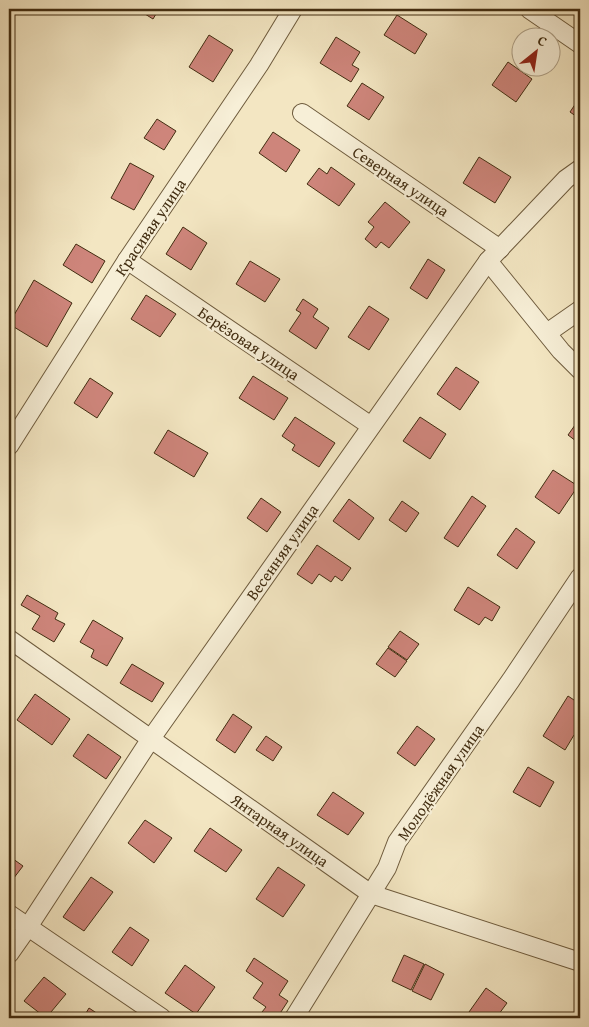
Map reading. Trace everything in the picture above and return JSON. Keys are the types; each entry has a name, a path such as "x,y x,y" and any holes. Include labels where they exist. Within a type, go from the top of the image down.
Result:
{"street":[{"name":"Красивая улица","path":"10,440 127,260 259,65 293,9"},
{"path":"529,9 580,44"},
{"name":"Северная улица","path":"302,113 494,255 561,352 580,370"},
{"name":"Весенняя улица","path":"9,954 28,928 150,740 494,255 566,179 580,169"},
{"name":"Берёзовая улица","path":"127,260 371,426"},
{"path":"547,333 580,310"},
{"name":"Молодёжная улица","path":"294,1018 387,868 397,842 511,680 580,577"},
{"name":"Янтарная улица","path":"9,639 371,894 580,962"},
{"path":"9,914 162,1018"}],"building":[{"path":"137,9 159,9 153,19"},
{"path":"397,15 427,34 415,54 384,35"},
{"path":"209,35 233,50 213,82 189,67"},
{"path":"336,37 360,52 352,65 359,69 351,82 320,63"},
{"path":"508,62 512,65 512,78 532,79 516,102 492,85"},
{"path":"362,83 384,97 369,120 347,106"},
{"path":"580,97 580,119 570,112"},
{"path":"157,119 176,131 164,150 144,138"},
{"path":"273,132 300,150 286,172 259,153"},
{"path":"479,157 511,177 495,203 463,183"},
{"path":"130,163 154,176 134,210 111,198"},
{"path":"331,167 355,184 339,206 307,184 319,168 327,174"},
{"path":"385,202 410,222 389,248 381,242 376,248 365,239 374,227 368,222"},
{"path":"183,227 207,243 191,270 166,254"},
{"path":"76,244 105,261 92,283 63,265"},
{"path":"428,259 445,270 427,299 410,288"},
{"path":"250,261 280,279 265,302 236,284"},
{"path":"34,280 72,303 47,347 9,324"},
{"path":"146,295 176,314 160,337 131,319"},
{"path":"303,299 318,309 313,317 329,328 316,349 289,331 301,313 296,310"},
{"path":"369,306 389,319 369,350 348,337"},
{"path":"456,367 479,382 460,410 437,394"},
{"path":"253,376 288,398 274,420 239,398"},
{"path":"90,378 113,393 97,418 74,403"},
{"path":"295,417 335,443 319,467 292,450 295,445 282,436"},
{"path":"420,417 446,434 430,459 403,441"},
{"path":"580,418 580,444 568,435"},
{"path":"168,430 208,453 194,477 154,453"},
{"path":"553,470 578,486 559,514 535,497"},
{"path":"472,496 486,506 458,547 444,538"},
{"path":"261,498 281,512 267,532 247,518"},
{"path":"349,499 374,518 359,540 333,521"},
{"path":"402,501 419,513 406,532 389,520"},
{"path":"516,528 535,542 517,569 497,555"},
{"path":"317,545 351,568 342,581 335,576 331,582 319,574 312,584 297,574"},
{"path":"468,587 500,607 492,621 485,617 479,625 454,610"},
{"path":"27,595 58,613 55,619 65,624 54,642 32,629 40,616 21,605"},
{"path":"93,620 123,638 107,666 91,657 94,650 80,642"},
{"path":"400,631 419,644 407,660 388,647"},
{"path":"388,648 407,661 395,677 376,664"},
{"path":"132,664 164,683 152,702 120,683"},
{"path":"35,694 70,719 52,745 17,720"},
{"path":"568,696 580,704 580,740 574,735 565,750 543,736"},
{"path":"233,714 252,727 235,753 216,740"},
{"path":"417,726 435,739 415,766 397,753"},
{"path":"88,734 121,757 106,779 73,756"},
{"path":"266,736 282,747 273,761 256,750"},
{"path":"528,767 554,782 540,807 513,792"},
{"path":"333,792 364,813 348,835 317,815"},
{"path":"145,820 172,838 154,863 128,843"},
{"path":"210,828 242,850 226,872 194,851"},
{"path":"9,856 23,866 10,883 9,882"},
{"path":"278,867 305,885 283,917 256,899"},
{"path":"91,877 113,892 84,931 63,917"},
{"path":"130,927 149,940 132,966 112,952"},
{"path":"404,955 424,964 411,990 392,981"},
{"path":"254,958 288,981 279,995 288,1001 277,1018 271,1018 262,1012 266,1007 253,998 263,983 246,971"},
{"path":"425,964 444,974 431,1000 412,991"},
{"path":"185,965 215,987 196,1014 165,993"},
{"path":"44,977 66,994 46,1018 24,1001"},
{"path":"486,988 507,1003 496,1018 478,1018 469,1012"},
{"path":"89,1008 104,1018 83,1018"}]}
